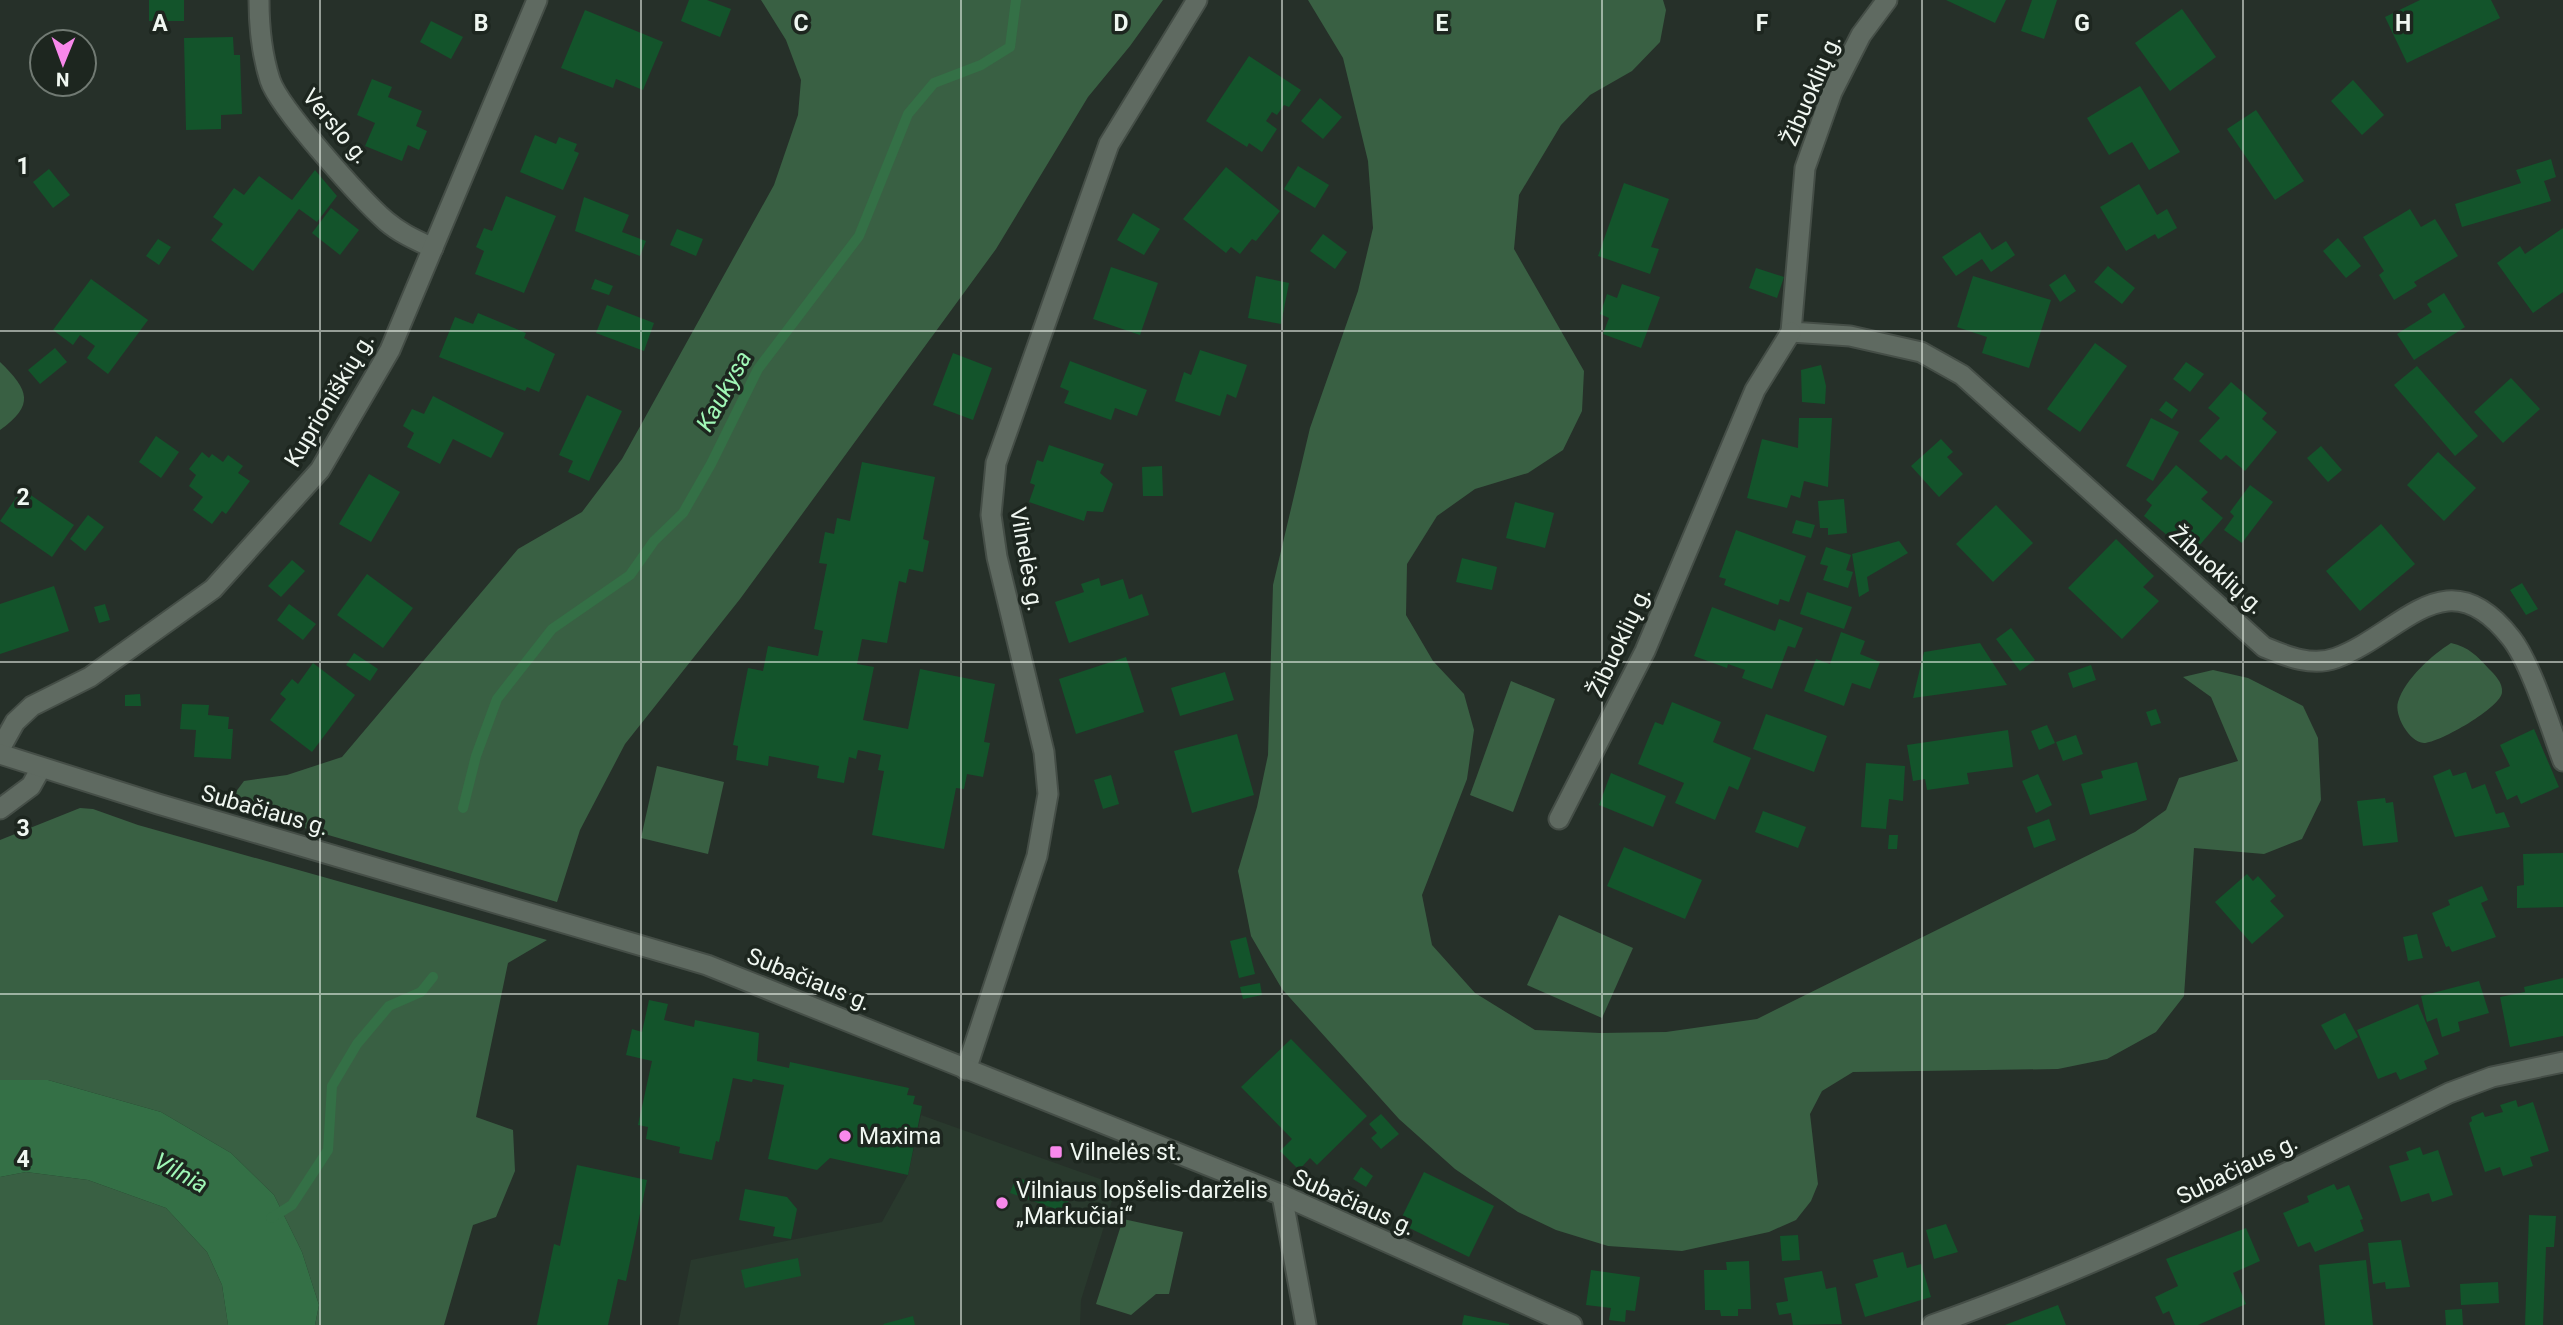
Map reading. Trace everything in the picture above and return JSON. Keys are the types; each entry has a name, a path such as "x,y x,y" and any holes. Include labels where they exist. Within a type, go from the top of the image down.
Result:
{"street":[{"name":"Verslo g.","path":"259,0 262,48 271,82 289,113 385,220 406,235 433,248"},
{"name":"Kuprioniškių g.","path":"0,752 15,722 32,706 90,677 213,589 320,470 390,350 537,0"},
{"name":"Vilnelės g.","path":"966,1070 1037,856 1048,794 1044,752 997,557 991,514 996,463 1109,144 1197,0"},
{"name":"Žibuoklių g.","path":"1559,818 1644,651 1755,390 1791,332 1805,168 1832,92 1861,35 1886,0"},
{"name":"Žibuoklių g.","path":"1791,332 1850,336 1921,352 1962,375 2264,647 2295,660 2334,658 2431,604 2459,598 2480,608 2512,639 2563,761"},
{"name":"Subačiaus g.","path":"0,752 41,768 707,965 1282,1195 1572,1325"},
{"path":"0,809 31,786 41,768"},
{"name":"Subačiaus g.","path":"1932,1325 2013,1296 2150,1238 2449,1093 2505,1073 2563,1062"},
{"path":"1282,1195 1306,1325"}],"shaded area":[{"path":"761,0 1163,0 1088,97 996,249 740,599 625,744 580,830 557,902 226,805 244,781 287,775 342,757 518,549 582,512 622,459 774,185 798,115 801,80 786,40"},
{"path":"1308,0 1663,0 1666,10 1660,42 1632,71 1590,95 1561,125 1519,195 1514,249 1584,371 1582,411 1563,450 1528,473 1475,489 1437,516 1407,564 1406,615 1433,661 1464,694 1474,730 1467,779 1422,895 1432,945 1475,993 1535,1030 1666,1032 1757,1019 2135,832 2166,810 2179,778 2238,761 2211,697 2183,677 2213,670 2248,678 2303,706 2318,738 2321,800 2302,839 2264,854 2194,848 2184,996 2156,1032 2107,1059 2058,1069 1853,1072 1822,1091 1810,1114 1818,1184 1811,1201 1796,1220 1769,1232 1682,1251 1608,1246 1556,1230 1518,1212 1455,1169 1399,1119 1282,989 1251,936 1238,871 1257,807 1268,755 1273,585 1310,428 1358,291 1373,228 1368,161 1343,58"},
{"path":"0,362 17,381 24,397 19,413 0,430"},
{"path":"2451,643 2468,650 2481,660 2498,679 2502,692 2492,706 2469,723 2443,737 2424,743 2413,738 2404,727 2398,714 2398,702 2420,668"},
{"path":"1511,681 1555,699 1513,812 1470,795"},
{"path":"657,766 724,782 708,854 641,838"},
{"path":"80,808 93,809 138,825 547,940 508,963 476,1117 513,1130 515,1171 496,1217 473,1225 444,1325 315,1325 319,1305 302,1252 274,1195 231,1153 161,1112 48,1080 0,1080 0,840"},
{"path":"1559,915 1633,948 1602,1018 1527,985"},
{"name":"Vilniaus lopšelis-darželis „Markučiai“","path":"921,1115 1117,1185 1081,1300 1080,1325 678,1325 691,1260 882,1222 908,1175"},
{"path":"26,1172 88,1180 166,1208 207,1252 222,1285 228,1325 0,1325 0,1177"},
{"path":"1123,1219 1183,1232 1169,1294 1156,1294 1131,1315 1096,1304"}],"water":[{"name":"Vilnia","path":"0,1080 48,1080 161,1112 231,1153 274,1195 302,1252 319,1305 315,1325 228,1325 222,1285 207,1252 166,1208 88,1180 26,1172 0,1177"}],"building":[{"path":"149,0 184,0 184,21 149,21"},
{"path":"689,0 707,0 731,9 720,37 681,21"},
{"path":"1946,0 2006,0 1995,23"},
{"path":"2032,0 2057,0 2044,39 2021,31"},
{"path":"2420,0 2491,0 2500,18 2407,63 2385,17"},
{"path":"2182,9 2216,57 2170,91 2135,43"},
{"path":"585,10 663,42 643,90 616,79 613,88 561,68"},
{"path":"431,21 463,37 451,59 420,42"},
{"path":"233,37 234,55 240,55 242,114 221,115 221,129 186,130 184,38"},
{"path":"1249,56 1301,90 1289,107 1284,105 1277,115 1272,112 1266,121 1277,129 1262,152 1249,143 1247,147 1206,121"},
{"path":"372,79 392,87 388,97 422,111 416,126 427,131 419,150 408,145 402,161 365,146 375,123 357,115"},
{"path":"2353,80 2384,115 2362,135 2331,101"},
{"path":"2140,86 2180,152 2149,170 2132,142 2109,155 2087,118"},
{"path":"1320,98 1342,117 1323,139 1301,121"},
{"path":"2256,110 2304,181 2275,200 2227,129"},
{"path":"535,135 556,144 559,137 577,144 574,151 579,153 563,190 520,172"},
{"path":"2551,159 2556,177 2544,181 2551,201 2462,227 2455,204 2521,183 2516,170"},
{"path":"1298,166 1329,185 1315,208 1284,189"},
{"path":"1226,167 1280,211 1256,241 1252,239 1240,254 1231,247 1226,253 1183,219"},
{"path":"49,169 70,195 53,208 33,182"},
{"path":"315,170 337,196 317,222 299,209 253,271 211,240 223,224 213,217 234,188 244,195 259,176 292,200"},
{"path":"1624,183 1669,199 1651,247 1659,249 1650,274 1598,256"},
{"path":"2139,184 2157,215 2167,209 2177,228 2158,239 2155,234 2126,251 2100,207"},
{"path":"506,196 556,216 524,293 475,274 484,251 476,247 484,228 492,231"},
{"path":"584,197 629,215 622,232 646,241 640,256 575,231"},
{"path":"331,208 359,230 340,255 312,233"},
{"path":"2410,209 2421,227 2435,219 2458,256 2414,282 2417,286 2394,300 2379,275 2384,271 2363,237"},
{"path":"1133,213 1160,229 1144,255 1117,240"},
{"path":"2563,228 2563,292 2533,313 2497,263 2520,246 2525,254"},
{"path":"677,229 703,239 696,256 670,245"},
{"path":"1980,232 1992,250 2006,241 2015,255 1991,272 1982,259 1956,276 1942,257"},
{"path":"1323,234 1347,252 1335,269 1310,251"},
{"path":"2338,238 2361,266 2346,278 2323,251"},
{"path":"158,239 171,247 159,265 146,256"},
{"path":"2108,266 2135,288 2122,304 2094,282"},
{"path":"1111,267 1158,283 1140,335 1093,319"},
{"path":"1756,268 1784,277 1777,298 1749,288"},
{"path":"2065,274 2076,291 2060,302 2049,285"},
{"path":"1256,276 1289,283 1281,324 1248,318"},
{"path":"1973,276 2051,300 2029,368 1982,353 1987,337 1957,327"},
{"path":"91,279 148,320 108,374 87,358 95,346 80,335 73,345 53,330"},
{"path":"595,279 613,286 609,295 591,289"},
{"path":"1622,284 1660,297 1641,348 1603,334 1609,318 1600,314 1607,294 1617,298"},
{"path":"2444,293 2465,327 2414,360 2397,334 2432,312 2427,304"},
{"path":"607,305 654,323 644,351 596,333"},
{"path":"478,313 526,333 524,338 555,354 539,392 527,387 525,391 439,357 455,317 473,324"},
{"path":"2095,343 2127,366 2080,432 2047,409"},
{"path":"55,348 67,362 40,384 28,370"},
{"path":"1200,350 1247,365 1236,398 1227,394 1220,416 1175,401 1184,372 1191,375"},
{"path":"953,353 992,368 973,420 933,405"},
{"path":"1070,361 1147,390 1137,416 1115,408 1111,420 1064,403 1069,391 1060,387"},
{"path":"2186,362 2204,374 2190,392 2173,379"},
{"path":"1821,365 1826,386 1825,404 1802,402 1801,370"},
{"path":"2417,366 2478,436 2455,456 2394,385"},
{"path":"2511,378 2540,409 2503,443 2474,412"},
{"path":"2231,382 2267,413 2262,419 2277,432 2245,471 2226,455 2221,460 2199,441 2220,418 2208,408"},
{"path":"587,395 622,411 589,481 568,472 573,461 559,455"},
{"path":"433,396 504,433 491,458 453,439 440,464 407,447 414,433 403,426 412,409 424,414"},
{"path":"2166,401 2178,410 2172,419 2159,410"},
{"path":"1799,418 1832,418 1828,487 1804,481 1800,498 1791,495 1787,508 1747,498 1762,439 1798,448"},
{"path":"2151,418 2179,432 2153,481 2126,466"},
{"path":"156,436 179,452 161,478 139,462"},
{"path":"1941,439 1953,452 1947,457 1963,474 1939,497 1911,466"},
{"path":"1049,445 1104,464 1100,473 1113,484 1103,512 1087,511 1084,521 1029,502 1035,485 1030,483 1037,460 1043,462"},
{"path":"2321,446 2342,470 2328,482 2307,458"},
{"path":"202,452 209,458 212,454 223,462 228,455 243,466 238,473 250,481 226,514 222,511 212,524 193,510 203,497 189,486 196,475 189,469"},
{"path":"2438,452 2476,488 2444,521 2407,485"},
{"path":"862,462 935,477 923,539 929,541 923,572 909,569 906,583 899,581 887,643 862,639 857,664 874,667 863,720 908,729 920,669 995,684 984,742 990,743 983,777 967,774 964,789 956,788 944,849 872,835 884,771 878,770 881,755 858,750 856,759 849,757 844,783 817,778 819,766 769,756 768,766 736,760 738,746 733,745 748,668 763,671 768,646 818,656 823,631 814,629 827,564 819,563 825,532 834,534 837,518 850,521"},
{"path":"2176,465 2208,492 2201,499 2223,518 2191,555 2144,516 2152,505 2146,500"},
{"path":"1162,466 1163,496 1143,496 1142,467"},
{"path":"369,474 400,492 371,542 339,524"},
{"path":"2250,485 2273,502 2242,543 2224,530 2234,516 2230,512"},
{"path":"22,489 74,525 52,557 0,521"},
{"path":"1844,499 1847,533 1828,535 1828,528 1820,528 1818,501"},
{"path":"1515,502 1554,513 1545,548 1506,538"},
{"path":"1996,505 2033,543 1993,582 1956,544"},
{"path":"88,515 104,527 85,551 70,539"},
{"path":"1796,520 1815,525 1811,538 1792,533"},
{"path":"2381,524 2415,564 2360,611 2326,571"},
{"path":"1736,530 1806,556 1789,602 1780,599 1778,605 1724,585 1726,579 1719,577"},
{"path":"2116,539 2154,576 2143,587 2159,601 2122,639 2068,588"},
{"path":"1899,541 1908,553 1867,577 1869,591 1859,597 1852,554"},
{"path":"1826,547 1851,555 1846,570 1853,572 1848,588 1823,580 1828,566 1820,564"},
{"path":"1462,558 1497,567 1492,590 1456,582"},
{"path":"292,560 305,571 281,597 268,586"},
{"path":"367,574 413,608 383,648 337,615"},
{"path":"1099,578 1101,586 1123,579 1129,599 1142,594 1149,615 1069,643 1055,602 1084,592 1081,584"},
{"path":"2522,583 2538,609 2526,615 2510,590"},
{"path":"54,586 69,631 0,654 0,604"},
{"path":"1807,592 1852,607 1844,629 1800,614"},
{"path":"105,604 110,620 99,623 94,607"},
{"path":"289,604 316,624 303,640 277,620"},
{"path":"1712,607 1775,631 1779,619 1803,628 1795,648 1788,646 1772,689 1742,678 1745,670 1728,664 1727,668 1694,656"},
{"path":"2011,628 2035,660 2020,671 1996,639"},
{"path":"1841,632 1865,641 1860,654 1880,662 1870,689 1852,683 1844,706 1804,691 1816,659 1830,664"},
{"path":"1980,643 2007,685 1913,698 1924,652"},
{"path":"354,653 378,669 370,681 346,665"},
{"path":"1126,657 1144,712 1076,734 1059,679"},
{"path":"313,663 355,695 312,752 270,720 286,699 280,694 292,679 298,684"},
{"path":"2091,665 2096,680 2073,688 2068,673"},
{"path":"1225,672 1234,700 1180,716 1171,688"},
{"path":"140,694 141,706 125,706 125,695"},
{"path":"1672,702 1721,722 1713,742 1751,758 1738,790 1729,786 1715,820 1675,803 1684,783 1638,764 1655,722 1663,725"},
{"path":"182,704 209,705 208,715 229,717 228,729 233,729 231,759 194,757 196,730 180,729"},
{"path":"2156,709 2161,723 2151,726 2146,712"},
{"path":"1766,714 1827,736 1814,772 1753,749"},
{"path":"2047,725 2055,743 2039,750 2031,731"},
{"path":"2534,729 2559,787 2521,804 2517,795 2507,800 2495,772 2510,766 2500,745"},
{"path":"2008,730 2013,767 1967,773 1969,784 1927,790 1925,779 1913,781 1907,745"},
{"path":"1237,734 1254,795 1192,813 1174,751"},
{"path":"2076,735 2083,754 2063,761 2056,742"},
{"path":"2137,762 2147,800 2090,815 2081,784 2103,778 2101,771"},
{"path":"1866,763 1905,766 1903,801 1889,799 1886,829 1861,827"},
{"path":"2450,769 2453,776 2466,772 2472,789 2485,784 2496,814 2504,812 2510,827 2455,837 2433,776"},
{"path":"1611,773 1666,796 1653,827 1599,805"},
{"path":"2038,774 2052,805 2036,813 2022,781"},
{"path":"1111,775 1119,804 1103,809 1094,780"},
{"path":"2385,798 2386,803 2393,802 2398,842 2363,846 2357,801"},
{"path":"1763,811 1806,827 1798,848 1755,832"},
{"path":"2049,819 2056,840 2034,848 2027,827"},
{"path":"1889,835 1898,835 1897,849 1888,849"},
{"path":"1624,847 1702,880 1685,919 1607,886"},
{"path":"2563,853 2563,907 2517,908 2517,886 2524,885 2523,854"},
{"path":"2247,874 2253,881 2258,876 2276,896 2270,901 2284,916 2252,944 2215,902"},
{"path":"2482,886 2488,900 2481,903 2496,937 2452,952 2449,946 2446,947 2432,913 2450,905 2448,900"},
{"path":"2417,934 2423,958 2408,961 2403,937"},
{"path":"1246,937 1255,974 1239,978 1230,941"},
{"path":"2563,978 2563,1036 2510,1047 2500,997 2525,992 2524,987"},
{"path":"2479,981 2489,1013 2458,1022 2460,1031 2442,1037 2437,1018 2427,1022 2421,996"},
{"path":"1260,983 1262,995 1243,999 1240,987"},
{"path":"649,1000 668,1004 664,1020 694,1027 695,1020 759,1033 757,1061 789,1068 790,1062 909,1088 907,1095 915,1096 913,1104 922,1106 908,1175 830,1158 817,1170 768,1159 784,1085 753,1079 752,1082 733,1078 719,1142 716,1141 712,1160 679,1153 680,1147 646,1139 648,1127 638,1125 652,1061 626,1055 632,1029 642,1032"},
{"path":"2418,1004 2439,1054 2424,1061 2427,1069 2400,1080 2396,1072 2378,1079 2357,1030"},
{"path":"2345,1013 2358,1037 2335,1050 2321,1025"},
{"path":"1291,1039 1367,1116 1317,1165 1310,1158 1299,1170 1280,1151 1292,1139 1241,1087"},
{"path":"2516,1100 2518,1107 2533,1102 2549,1151 2530,1157 2533,1166 2503,1176 2500,1167 2485,1172 2469,1123 2472,1121 2471,1117 2483,1112 2485,1117 2503,1112 2500,1105"},
{"path":"1381,1114 1399,1134 1381,1149 1371,1138 1377,1133 1369,1124"},
{"path":"2420,1147 2423,1155 2438,1150 2453,1195 2432,1202 2429,1193 2401,1202 2389,1166 2409,1160 2406,1152"},
{"path":"577,1165 647,1180 626,1281 618,1279 608,1325 537,1325 554,1244 560,1246"},
{"path":"1361,1167 1373,1176 1366,1187 1353,1179"},
{"path":"1424,1172 1494,1206 1469,1257 1399,1223"},
{"path":"1016,1177 1070,1196 1064,1212 1010,1193"},
{"path":"2334,1184 2337,1190 2349,1185 2363,1219 2360,1220 2364,1231 2315,1252 2310,1242 2298,1247 2283,1213 2309,1202 2307,1196"},
{"path":"745,1189 787,1197 797,1209 791,1239 773,1236 775,1227 739,1220"},
{"path":"2529,1215 2556,1216 2554,1247 2546,1247 2543,1325 2525,1325"},
{"path":"1946,1224 1958,1252 1934,1259 1926,1230"},
{"path":"2246,1228 2260,1261 2233,1273 2246,1304 2198,1325 2175,1325 2169,1311 2163,1314 2155,1297 2178,1286 2166,1259"},
{"path":"1798,1235 1800,1260 1782,1261 1780,1236"},
{"path":"2401,1240 2410,1287 2386,1289 2385,1282 2373,1284 2368,1243"},
{"path":"1903,1252 1907,1268 1921,1264 1931,1297 1865,1317 1855,1284 1878,1277 1873,1260"},
{"path":"798,1258 801,1276 745,1288 741,1270"},
{"path":"2366,1260 2373,1325 2325,1325 2319,1265"},
{"path":"1749,1261 1751,1309 1738,1309 1738,1316 1721,1316 1720,1310 1705,1310 1704,1270 1727,1270 1726,1262"},
{"path":"1591,1270 1640,1277 1635,1311 1626,1310 1625,1322 1609,1320 1611,1308 1586,1305"},
{"path":"1822,1271 1826,1289 1836,1287 1842,1324 1793,1325 1791,1313 1779,1315 1776,1303 1788,1301 1784,1278"},
{"path":"2498,1282 2499,1303 2461,1305 2460,1284"},
{"path":"2058,1305 2066,1325 2005,1325"},
{"path":"2462,1309 2463,1325 2446,1325 2445,1310"},
{"path":"1464,1315 1509,1324 1509,1325 1462,1325"},
{"path":"913,1316 915,1325 883,1324"}],"waterway":[{"name":"Kaukysa","path":"463,808 476,756 497,699 552,629 630,575 654,541 683,513 711,464 758,369 859,236 908,114 934,83 981,65 1010,47 1016,0"},
{"name":"Kaukysa","path":"271,1218 292,1205 328,1150 332,1086 357,1044 389,1006 421,992 433,977"}],"place":[{"name":"Maxima","path":"845,1136"},
{"name":"Vilnelės st.","path":"1056,1152"},
{"name":"Vilniaus lopšelis-darželis „Markučiai“","path":"1002,1203"}]}
